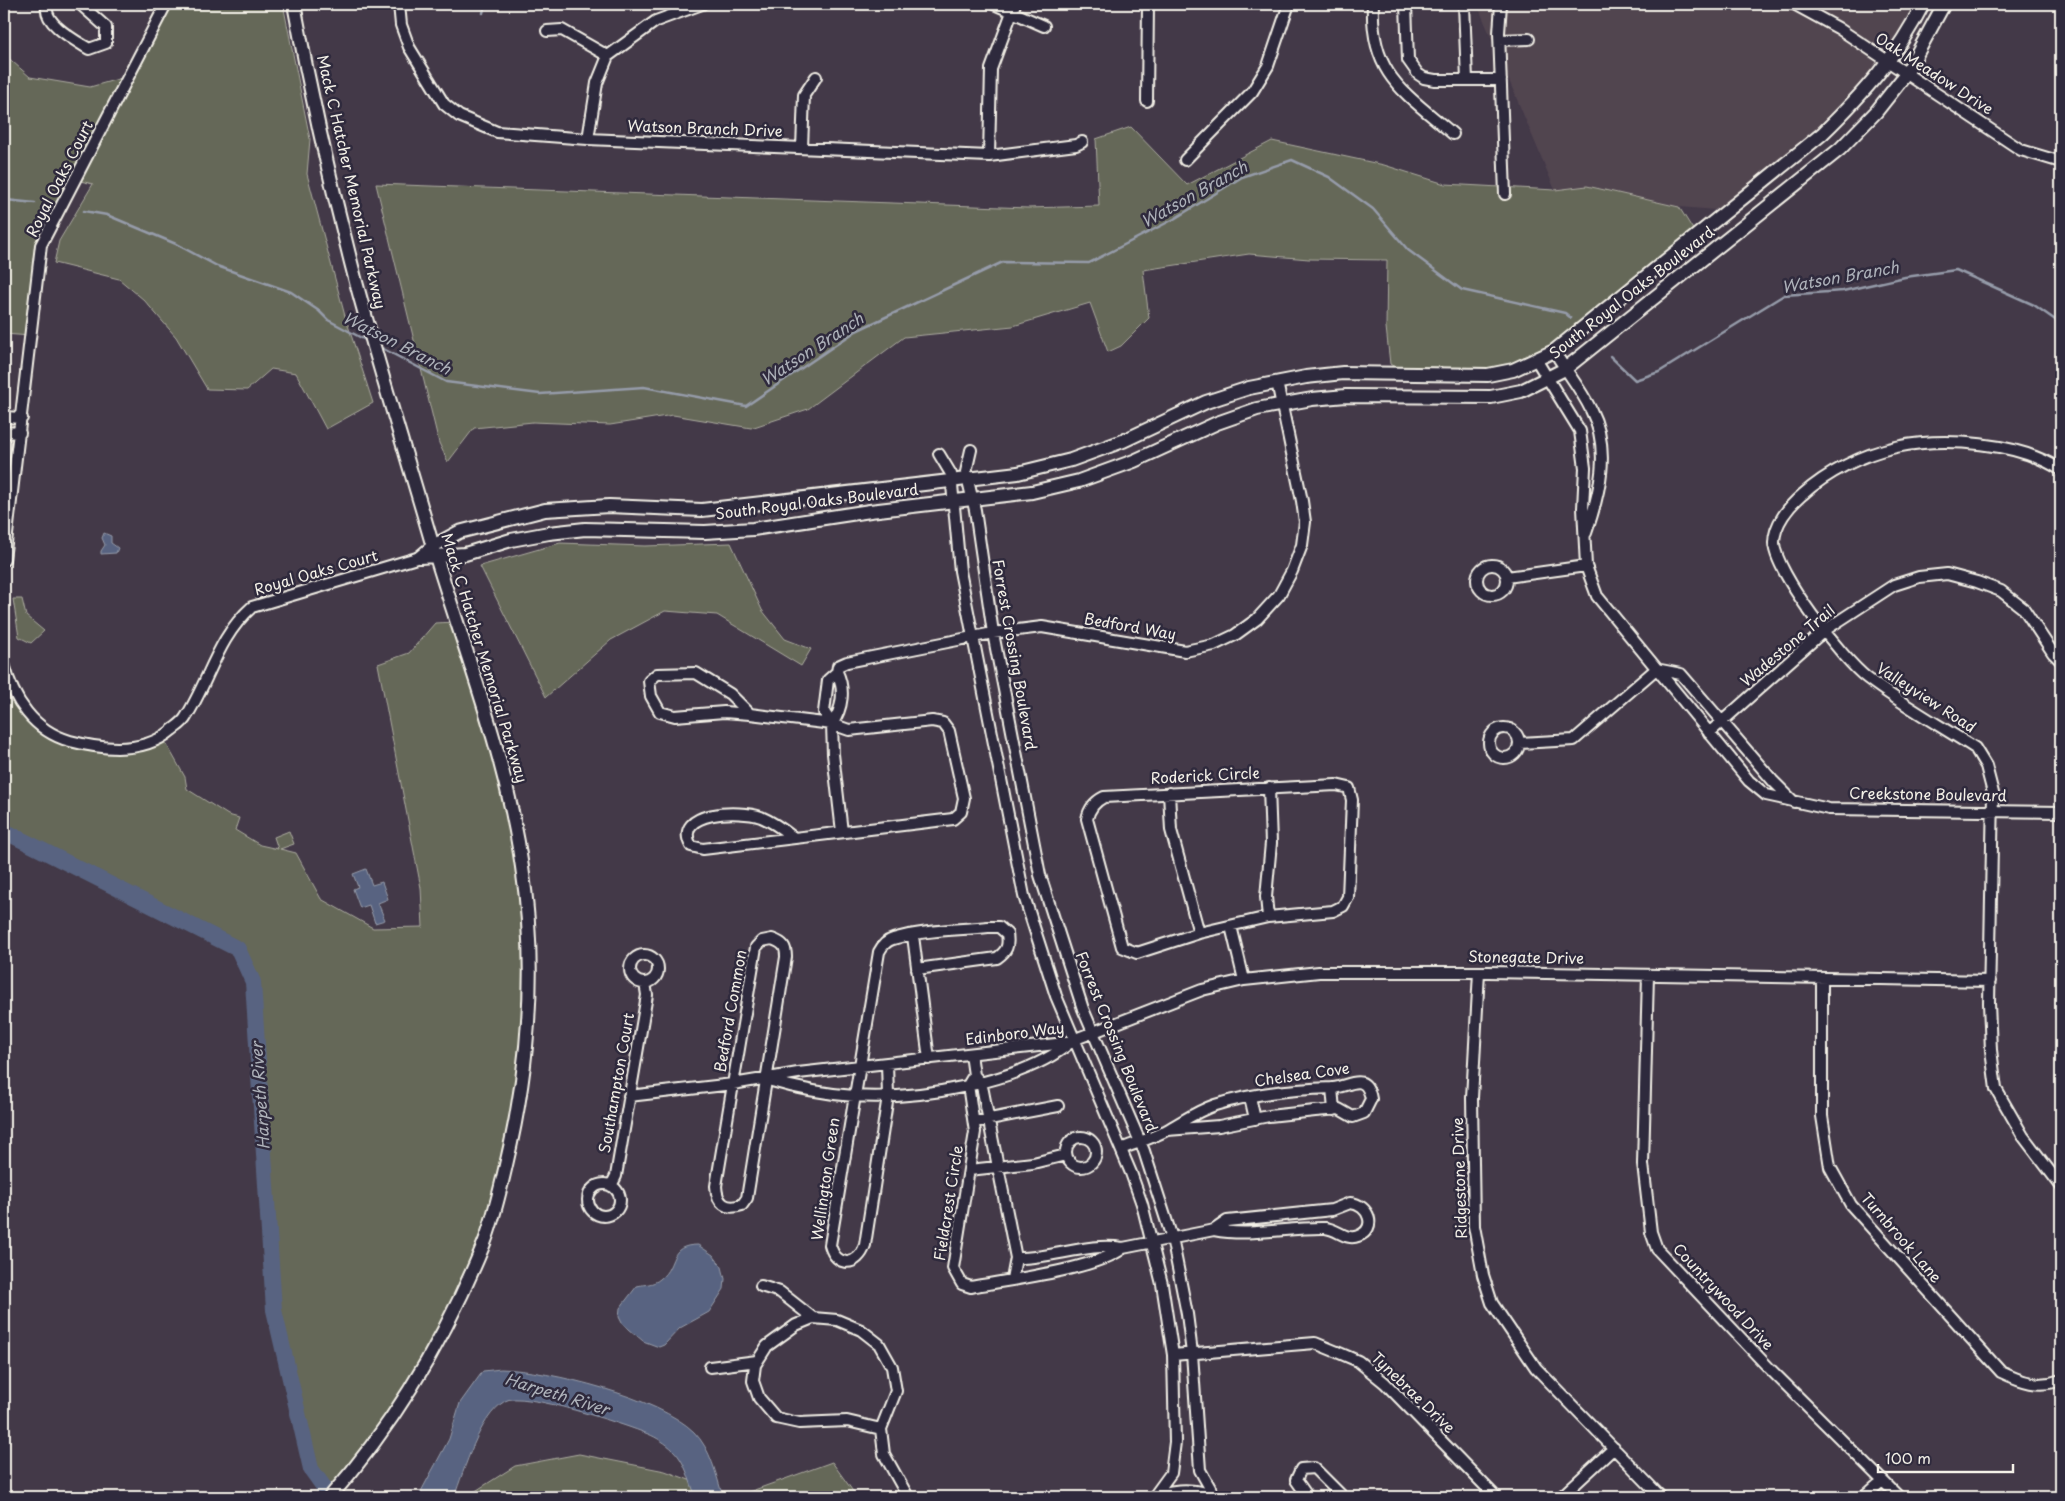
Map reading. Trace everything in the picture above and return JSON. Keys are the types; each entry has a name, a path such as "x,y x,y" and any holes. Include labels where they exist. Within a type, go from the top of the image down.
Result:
{"main road":[{"name":"Mack C Hatcher Memorial Parkway","path":"294,4 316,120 357,285 435,552 496,743 521,858 529,956 527,1044 514,1130 486,1239 446,1326 399,1409 360,1464 330,1497"},
{"name":"South Royal Oaks Boulevard","path":"420,558 435,552 459,532 545,510 610,506 702,510 1018,473 1071,460 1123,441 1206,402 1250,388 1277,382 1343,373 1488,375 1513,370 1537,361 1554,351 1822,134 1857,99 1888,62 1902,42 1923,4"},
{"name":"South Royal Oaks Boulevard","path":"435,552 465,554 511,540 585,529 705,532 743,529 1032,492 1079,481 1134,460 1217,423 1282,404 1346,396 1491,397 1521,391 1565,369 1840,149 1876,112 1906,74 1944,4"}],"street":[{"path":"48,4 48,16 52,22 89,49 106,43 106,26 80,4"},
{"name":"Royal Oaks Court","path":"4,560 42,246 166,4"},
{"name":"Watson Branch Drive","path":"399,4 401,26 409,47 444,104 459,116 497,132 588,139 989,156 1076,145 1082,142"},
{"path":"588,139 597,83 608,56 656,21 702,4"},
{"path":"994,4 1012,8 1044,26"},
{"path":"1147,101 1148,4"},
{"path":"1185,160 1252,92 1268,66 1289,4"},
{"path":"1373,4 1372,30 1379,58 1398,86 1453,134"},
{"path":"1406,4 1408,60 1413,69 1424,78 1501,80"},
{"path":"1464,4 1467,80"},
{"path":"1501,4 1500,40 1505,194"},
{"name":"Oak Meadow Drive","path":"1794,4 1838,28 2021,150 2061,162"},
{"path":"989,156 991,70 1012,8"},
{"path":"547,30 562,30 608,56"},
{"path":"1500,40 1528,39"},
{"path":"802,148 804,95 816,77"},
{"name":"Creekstone Boulevard","path":"1554,351 1591,409 1598,427 1602,446 1603,467 1595,507 1584,538"},
{"name":"Creekstone Boulevard","path":"1537,361 1576,424 1584,449 1584,538 1586,566 1598,596 1749,780 1766,795 1794,803 1829,809 2061,812"},
{"name":"Bedford Way","path":"836,672 838,666 847,662 993,633 1042,628 1185,651 1222,641 1258,619 1279,595 1292,571 1302,545 1305,522 1277,382"},
{"path":"4,416 22,418"},
{"path":"4,432 20,433"},
{"name":"Valleyview Road","path":"2061,470 2053,464 2012,449 1969,443 1932,443 1895,447 1859,460 1816,482 1791,505 1783,516 1774,541 1777,558 1796,594 1866,677 1975,748 1986,766 1994,793 1990,981 1991,1050 1996,1089 2023,1136 2061,1186"},
{"name":"Forrest Crossing Boulevard","path":"971,450 966,472 973,500 993,633 1040,875 1066,961 1092,1032 1158,1187 1172,1238 1188,1314 1200,1470 1216,1496"},
{"path":"939,454 951,474 952,502 960,571 1024,896 1041,955 1073,1040 1121,1149 1142,1204 1162,1284 1173,1355 1176,1415 1172,1473 1154,1496"},
{"name":"Royal Oaks Court","path":"4,664 9,685 22,707 40,726 63,739 88,745 113,749 139,747 163,738 185,719 225,637 237,620 252,607 420,558"},
{"path":"1507,577 1586,566"},
{"name":"Wadestone Trail","path":"1710,733 1825,630 1894,585 1919,577 1947,574 2001,591 2024,609 2053,653 2061,661"},
{"path":"1520,743 1574,740 1656,669 1681,674 1721,722 1794,803"},
{"path":"832,724 839,714 842,692 842,683 836,672 828,680 824,712 832,724 833,754 842,832"},
{"path":"750,714 730,694 696,673 657,674 649,681 649,689 657,706 668,715 686,716 724,712 750,714 832,724 849,730 932,721 943,723 950,731 964,798 961,812 953,819 703,849 691,846 687,834 688,827 696,819 738,813 761,817 794,838"},
{"name":"Roderick Circle","path":"1336,785 1349,788 1352,800 1348,898 1346,902 1334,911 1268,917 1198,933 1137,953 1122,946 1087,819 1093,805 1104,797 1169,793 1336,785"},
{"path":"1268,917 1266,897 1271,843 1270,788"},
{"path":"1169,793 1171,830 1198,933"},
{"path":"1232,926 1244,980"},
{"name":"Wellington Green","path":"887,1063 888,1096 865,1245 862,1255 846,1262 838,1260 832,1253 830,1244 879,952 883,944 892,939 913,936 999,927 1007,934 1009,945 1005,952 997,958 917,969"},
{"path":"913,936 929,1059"},
{"name":"Bedford Common","path":"772,939 782,943 786,948 786,957 767,1080 747,1198 742,1206 732,1208 724,1206 716,1186 756,947 762,941 772,939"},
{"name":"Stonegate Drive","path":"1073,1040 1174,999 1244,980 1319,972 1479,972 1990,981"},
{"name":"Ridgestone Drive","path":"1479,972 1472,1098 1474,1226 1484,1276 1492,1302 1536,1368 1661,1497"},
{"name":"Countrywood Drive","path":"1648,975 1643,1164 1651,1232 1657,1249 1769,1368 1899,1497"},
{"name":"Turnbrook Lane","path":"1822,979 1822,1116 1825,1148 1830,1167 1851,1205 1920,1285 2001,1372 2024,1383 2039,1385 2061,1380"},
{"name":"Southampton Court","path":"611,1186 616,1176 647,994 645,983"},
{"name":"Edinboro Way","path":"629,1096 767,1080 798,1073 861,1065 929,1059 1073,1040"},
{"name":"Edinboro Way","path":"767,1080 784,1085 854,1096 888,1096 981,1083 1018,1071 1059,1052 1073,1040"},
{"path":"970,1054 974,1075 981,1083 1016,1258 1012,1279"},
{"path":"968,1085 974,1075"},
{"name":"Chelsea Cove","path":"1121,1149 1166,1130 1184,1119 1213,1106 1280,1091 1340,1088 1345,1084 1356,1082 1367,1088 1371,1099 1368,1109 1359,1116 1348,1116 1339,1109 1255,1119 1219,1126 1166,1130"},
{"name":"Fieldcrest Circle","path":"968,1085 974,1122 953,1268 962,1284 971,1287 1084,1265 1115,1254 1123,1248"},
{"path":"1332,1088 1334,1110"},
{"path":"1250,1097 1255,1119"},
{"path":"974,1122 1058,1106"},
{"path":"968,1170 1033,1163 1066,1154"},
{"path":"1350,1203 1366,1210 1370,1220 1366,1231 1357,1237 1346,1237 1333,1229 1230,1234 1214,1230 1227,1221 1332,1210 1350,1203"},
{"path":"1332,1210 1333,1229"},
{"name":"Fieldcrest Circle","path":"1016,1258 1031,1258 1094,1248 1123,1248 1214,1230"},
{"path":"761,1286 780,1292 813,1318"},
{"path":"880,1429 848,1421 799,1423 776,1418 759,1398 753,1381 757,1361 767,1346 778,1337 813,1318 837,1320 861,1330 879,1344 892,1368 896,1391 886,1420 880,1429 886,1461 908,1497"},
{"name":"Tynebrae Drive","path":"1173,1355 1315,1343 1358,1361 1385,1382 1496,1497"},
{"path":"710,1367 757,1361"},
{"path":"1561,1497 1614,1448"},
{"path":"1308,1497 1296,1480 1301,1469 1307,1467 1314,1468 1343,1497"},
{"path":"1864,1497 1882,1480"},
{"path":"1154,1496 1174,1489 1195,1490 1216,1496"}],"shaded area":[{"path":"1477,4 1923,4 1857,99 1728,211 1679,207 1587,186 1555,190"}],"green space":[{"path":"166,4 283,4 310,139 307,174 345,316 373,403 326,429 296,373 271,369 247,390 207,389 176,337 144,300 119,279 54,263 59,241 93,184 76,180 41,245 31,336 4,334 4,54 30,77 90,87 129,76"},
{"path":"1131,127 1187,185 1272,141 1384,165 1445,184 1555,190 1587,186 1679,207 1697,236 1554,351 1513,370 1405,374 1390,364 1386,327 1387,260 1309,259 1249,254 1143,270 1149,318 1121,346 1108,352 1090,303 1013,326 904,337 808,409 751,428 673,415 610,425 533,422 474,428 448,462 439,443 376,184 1028,208 1099,206 1096,139"},
{"path":"560,543 645,546 731,543 762,610 785,639 811,649 801,666 717,615 665,611 611,640 546,697 480,566"},
{"path":"13,599 22,599 26,616 44,631 31,643 19,637"},
{"path":"456,622 522,867 529,996 502,1185 446,1327 332,1496 311,1469 274,1310 253,982 237,949 4,831 4,664 22,707 63,739 113,749 163,738 185,777 187,789 228,815 239,818 235,830 260,845 278,849 274,837 289,831 294,844 280,849 296,853 321,899 373,928 423,927 421,888 378,664 409,653 435,623"},
{"path":"579,1454 665,1471 735,1497 466,1497 515,1466"},
{"path":"832,1462 857,1497 735,1497"}],"water":[{"path":"104,533 111,536 111,543 118,548 116,553 101,554 105,545 102,538"},
{"path":"366,869 372,885 382,882 388,899 378,903 385,920 375,923 369,905 360,908 353,889 358,887 353,874"},
{"path":"698,1245 713,1255 722,1267 725,1279 724,1289 709,1312 680,1328 664,1345 659,1347 643,1341 622,1323 619,1317 620,1308 637,1286 657,1281 666,1274 677,1252 688,1246"},
{"path":"501,1369 547,1374 603,1388 631,1397 678,1420 694,1432 705,1446 723,1497 696,1497 684,1466 677,1455 668,1445 651,1435 574,1410 531,1400 515,1399 505,1401 487,1419 473,1445 454,1497 418,1497 449,1439 460,1403 483,1371"}],"waterway":[{"path":"483,13 485,4"},
{"name":"Watson Branch","path":"378,346 446,382 540,394 644,387 746,406 856,331 1003,262 1089,263 1174,219 1242,177 1292,160 1329,177 1373,209 1408,250 1462,290 1565,313 1571,318"},
{"name":"Watson Branch","path":"4,202 6,200 35,203"},
{"name":"Watson Branch","path":"84,211 107,215 176,244 217,266 291,292 319,311 328,320 369,342"},
{"name":"Watson Branch","path":"1610,356 1635,380 1659,372 1784,295 1843,291 1905,277 1956,270 2034,305 2061,324"},
{"name":"Harpeth River","path":"4,831 238,949 253,982 274,1310 311,1469 331,1497"}]}
